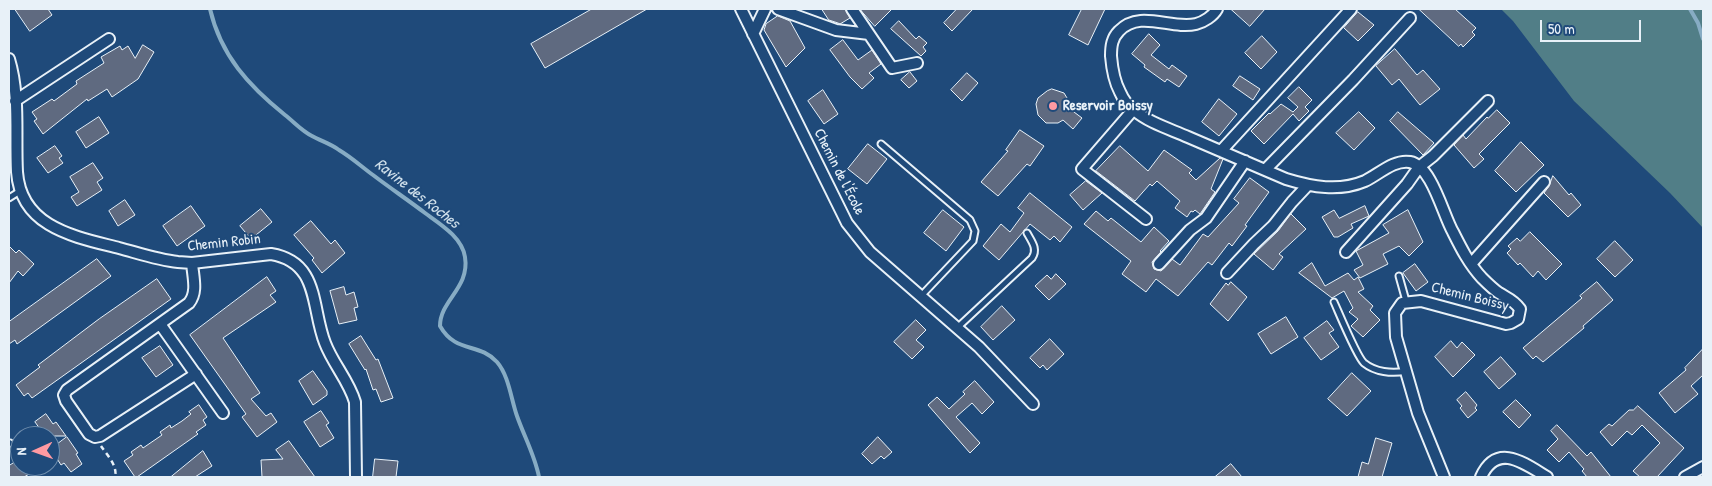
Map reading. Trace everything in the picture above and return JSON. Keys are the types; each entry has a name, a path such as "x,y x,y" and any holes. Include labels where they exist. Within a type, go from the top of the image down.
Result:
{"street":[{"name":"Chemin de l'École","path":"741,9 847,223 870,252 979,347 1033,404"},
{"path":"753,34 765,9"},
{"path":"778,9 836,30 869,34"},
{"path":"852,9 892,68 917,63"},
{"path":"1217,9 1206,20 1196,24 1185,25 1153,20 1141,21 1130,23 1118,32 1112,44 1115,81 1125,102 1133,110 1161,125 1307,186 1328,188 1347,186 1366,180 1381,170 1395,164 1410,162 1419,167"},
{"path":"1221,151 1351,9"},
{"path":"1265,170 1353,80 1410,18"},
{"path":"15,101 109,39"},
{"name":"Chemin Robin","path":"9,58 15,101 18,175 21,190 26,201 36,214 52,228 80,238 166,261 192,263 271,254 283,256 294,262 307,276 314,293 319,323 325,343 352,391 355,402 356,477"},
{"path":"1346,252 1408,184 1419,167 1433,156 1488,101"},
{"path":"1133,110 1082,169 1146,219"},
{"path":"1160,264 1190,230 1206,218 1244,161"},
{"name":"Chemin Boissy","path":"1406,301 1421,301 1506,324 1518,318 1520,309 1516,304 1498,292 1471,264 1448,224 1432,184 1423,169 1419,167"},
{"path":"1471,264 1544,182"},
{"path":"1227,273 1274,226 1307,186"},
{"path":"192,263 193,298 160,324 67,390 64,395 66,401 89,434 95,437 100,436 196,374"},
{"path":"1406,301 1399,306 1395,313 1396,337 1418,413 1444,477"},
{"path":"160,324 223,414"},
{"path":"1481,477 1487,466 1496,459 1506,458 1517,459 1546,477"},
{"path":"1685,477 1703,467"}],"lane":[{"path":"880,144 970,220 975,231 973,241 921,296"},
{"path":"9,198 21,190"},
{"path":"957,328 1036,254 1027,234"},
{"path":"1400,276 1406,301"},
{"path":"1334,302 1362,361 1373,369 1394,373 1406,371"}],"path":[{"path":"95,437 115,466 116,477"}],"green space":[{"path":"1501,9 1703,9 1703,228 1670,193 1574,101 1513,21"}],"building":[{"path":"15,9 48,9 52,15 30,31"},
{"path":"592,9 647,9 545,68 531,44"},
{"path":"822,9 845,9 850,18 840,24 829,20"},
{"path":"860,9 892,9 875,26"},
{"path":"957,9 973,9 952,31 944,23"},
{"path":"1082,9 1105,9 1088,45 1069,35"},
{"path":"1231,9 1265,9 1250,26"},
{"path":"1419,9 1455,9 1476,28 1472,32 1475,35 1463,47 1461,44 1459,46"},
{"path":"1358,12 1374,25 1358,41 1344,28"},
{"path":"778,16 790,21 805,48 786,67 764,30 766,24"},
{"path":"899,21 916,39 919,36 927,43 923,47 926,51 921,56 891,29"},
{"path":"1149,34 1160,45 1151,55 1169,69 1172,65 1187,76 1179,87 1167,79 1165,82 1144,67 1145,65 1132,54"},
{"path":"1262,36 1277,52 1261,69 1245,53"},
{"path":"843,40 858,60 872,50 881,64 869,73 874,78 862,89 850,77 830,50"},
{"path":"143,45 154,52 138,79 112,97 107,89 88,101 87,99 43,134 34,121 37,119 32,112 52,99 54,101 77,84 76,81 104,63 101,57 120,46 122,50 128,46 135,58"},
{"path":"1395,49 1417,75 1423,70 1440,89 1420,105 1399,79 1392,85 1376,66"},
{"path":"910,72 917,81 909,88 901,80"},
{"path":"967,73 978,83 962,101 951,90"},
{"path":"1240,76 1260,89 1253,100 1233,86"},
{"path":"1299,87 1312,100 1305,107 1309,111 1299,121 1293,114 1264,144 1251,131 1281,104 1293,112 1298,107 1288,98"},
{"name":"Reservoir Boissy","path":"1052,89 1064,93 1070,109 1082,118 1073,129 1063,120 1058,123 1046,123 1038,115 1036,104 1038,98"},
{"path":"823,90 838,114 824,124 808,101"},
{"path":"1219,99 1237,114 1219,136 1202,122"},
{"path":"1497,110 1510,123 1479,154 1484,159 1474,168 1454,145 1463,135 1466,139 1487,117"},
{"path":"1359,112 1375,128 1354,150 1336,133"},
{"path":"1398,112 1434,143 1423,155 1390,121"},
{"path":"99,117 109,133 86,148 76,132"},
{"path":"1020,130 1044,146 1030,166 1027,164 998,196 981,182 1008,151 1006,150"},
{"path":"1521,142 1544,165 1516,192 1495,171"},
{"path":"868,144 887,159 867,184 848,169"},
{"path":"55,146 62,156 59,158 63,163 48,173 37,158"},
{"path":"1120,146 1148,171 1164,150 1192,170 1189,173 1196,180 1220,158 1223,159 1211,189 1215,192 1200,214 1195,210 1191,211 1187,217 1175,208 1180,201 1157,181 1152,186 1150,184 1135,201 1096,171"},
{"path":"93,163 103,178 97,182 102,190 77,206 71,197 79,192 70,177"},
{"path":"1553,176 1569,195 1571,193 1581,205 1568,217 1544,193"},
{"path":"1250,178 1269,192 1232,246 1229,243 1212,265 1208,262 1178,296 1156,279 1146,292 1122,274 1131,261 1084,224 1096,211 1108,221 1111,218 1141,242 1154,227 1169,241 1152,262 1154,269 1161,271 1172,259 1180,265 1203,234 1208,237 1239,203 1234,199"},
{"path":"1086,181 1102,193 1083,210 1070,195"},
{"path":"1030,193 1072,227 1060,242 1054,236 1050,240 1030,224 999,260 983,246 1001,224 1010,232 1024,213 1018,208"},
{"path":"125,200 135,215 118,226 109,211"},
{"path":"191,206 205,226 177,246 163,226"},
{"path":"1365,206 1369,216 1351,224 1353,228 1338,237 1334,237 1322,217 1334,210 1339,218"},
{"path":"261,209 272,222 251,239 240,226"},
{"path":"943,210 964,227 946,251 924,233"},
{"path":"1408,210 1423,242 1409,256 1399,246 1383,254 1388,264 1360,278 1354,270 1363,265 1356,251 1389,233 1383,225"},
{"path":"1291,214 1306,229 1279,254 1283,257 1273,270 1254,254 1278,231"},
{"path":"311,221 331,244 335,240 345,253 322,273 312,260 314,258 294,235"},
{"path":"1530,232 1562,264 1546,280 1538,271 1533,277 1507,253 1511,249 1508,246 1517,238 1520,241"},
{"path":"1615,241 1633,260 1615,277 1597,259"},
{"path":"9,246 16,253 19,250 34,264 23,276 18,271 9,283"},
{"path":"97,259 111,276 17,344 15,340 9,344 9,322"},
{"path":"1312,263 1325,286 1348,273 1354,280 1358,277 1364,289 1358,292 1373,306 1370,310 1380,320 1363,337 1351,326 1358,319 1349,312 1353,308 1344,291 1332,298 1299,273"},
{"path":"1415,264 1428,282 1416,291 1403,273"},
{"path":"1056,274 1066,284 1049,300 1035,286 1047,275 1051,279"},
{"path":"267,277 276,291 270,295 276,302 223,338 260,393 251,399 266,416 271,413 277,422 257,437 242,417 246,414 190,335"},
{"path":"157,279 171,299 32,398 28,393 24,396 16,385 40,367 38,365 99,319"},
{"path":"1231,282 1247,297 1228,321 1210,304 1226,283 1228,285"},
{"path":"1597,282 1613,300 1583,326 1584,328 1543,362 1536,356 1533,359 1523,348 1582,298 1580,296"},
{"path":"344,287 346,295 354,292 358,307 354,308 357,320 339,324 330,291"},
{"path":"1002,306 1015,320 993,340 981,327"},
{"path":"1286,317 1298,337 1271,354 1258,334"},
{"path":"916,320 926,330 916,340 924,347 912,359 894,342"},
{"path":"1327,321 1334,330 1329,333 1339,347 1321,360 1304,338"},
{"path":"361,336 376,360 378,359 393,398 381,402 376,389 373,390 366,369 349,344"},
{"path":"1050,339 1064,354 1047,370 1043,365 1040,368 1030,358"},
{"path":"1451,341 1457,348 1462,342 1475,355 1453,377 1435,357"},
{"path":"160,346 173,365 156,377 142,358"},
{"path":"1703,349 1703,375 1691,386 1698,394 1675,413 1659,393 1686,370 1685,368"},
{"path":"1501,357 1516,374 1499,389 1484,372"},
{"path":"313,371 327,391 327,395 313,405 299,381"},
{"path":"1352,373 1371,391 1347,416 1328,399"},
{"path":"975,381 994,402 982,414 972,403 956,417 980,443 970,453 928,405 937,397 949,409 965,394 963,392"},
{"path":"1466,392 1477,405 1475,408 1477,410 1468,418 1460,408 1462,406 1457,400"},
{"path":"1516,400 1531,415 1519,428 1503,412"},
{"path":"199,405 207,417 203,420 206,425 196,432 198,434 135,477 124,461 133,455 131,452 141,445 143,448 162,435 160,432 170,425 171,428 182,421 191,414 189,412"},
{"path":"1638,406 1684,448 1657,477 1640,477 1633,471 1660,443 1642,425 1632,435 1627,431 1612,446 1600,432 1609,424 1612,426 1629,410 1633,410"},
{"path":"321,411 329,423 326,425 334,438 320,447 304,422"},
{"path":"46,414 53,424 56,422 59,426 38,426 35,422"},
{"path":"1557,425 1587,456 1591,452 1611,477 1587,477 1582,471 1584,469 1569,452 1559,462 1547,450 1558,439 1551,431"},
{"path":"60,428 66,436 60,436"},
{"path":"67,437 78,453 76,454 82,464 71,472 64,463 61,465 60,463 60,442"},
{"path":"878,437 892,452 884,459 881,456 872,464 862,454"},
{"path":"1376,438 1392,443 1382,477 1358,477 1362,462 1368,464"},
{"path":"289,441 315,477 262,477 261,460 283,459 276,450"},
{"path":"203,451 212,466 195,477 171,477"},
{"path":"375,459 398,461 396,477 373,477"},
{"path":"1231,464 1242,477 1215,477"},
{"path":"9,466 10,476 26,476 9,477"}],"waterway":[{"name":"Ravine des Roches","path":"210,9 221,41 229,56 260,93 305,132 348,156 443,226 460,243 465,257 463,277 441,317 440,326 453,341 483,352 497,362 501,368 539,477"},
{"path":"1690,9 1698,23 1703,39"}],"place":[{"name":"Reservoir Boissy","path":"1053,106"}]}
